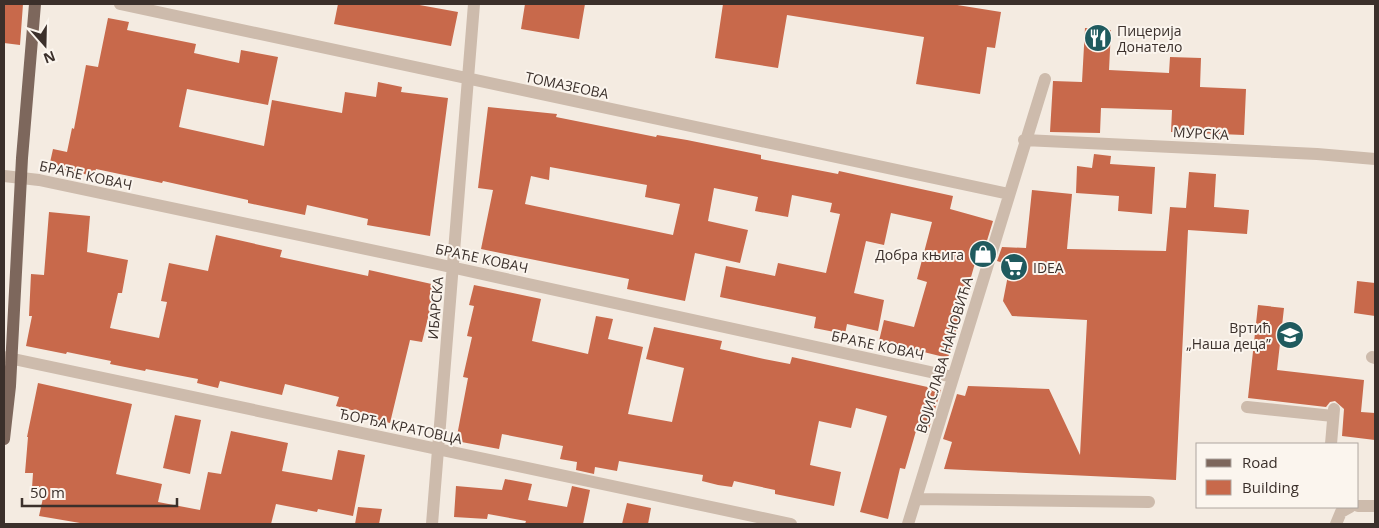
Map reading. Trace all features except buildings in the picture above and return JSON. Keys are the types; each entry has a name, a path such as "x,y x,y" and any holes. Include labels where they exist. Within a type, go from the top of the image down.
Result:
{"main road":[{"path":"4,439 20,178 36,4"}],"street":[{"name":"ТОМАЗЕОВА","path":"120,4 467,80 1009,194"},
{"name":"ИБАРСКА","path":"432,524 474,4"},
{"name":"ВОЈИСЛАВА НАНОВИЋА","path":"908,524 1024,140 1045,79"},
{"name":"МУРСКА","path":"1024,140 1317,154 1375,159"},
{"name":"БРАЋЕ КОВАЧ","path":"4,176 39,180 953,377"},
{"name":"ЂОРЂА КРАТОВЦА","path":"8,358 791,524"},
{"path":"1247,406 1333,412 1331,443"},
{"path":"916,499 1150,502"},
{"path":"1359,506 1375,506"},
{"path":"1336,524 1339,515 1345,508"}],"place":[{"name":"Пицерија Донатело","path":"1098,38"},
{"name":"Добра књига","path":"983,254"},
{"name":"IDEA","path":"1014,267"},
{"name":"Вртић „Наша деца”","path":"1290,335"}]}
